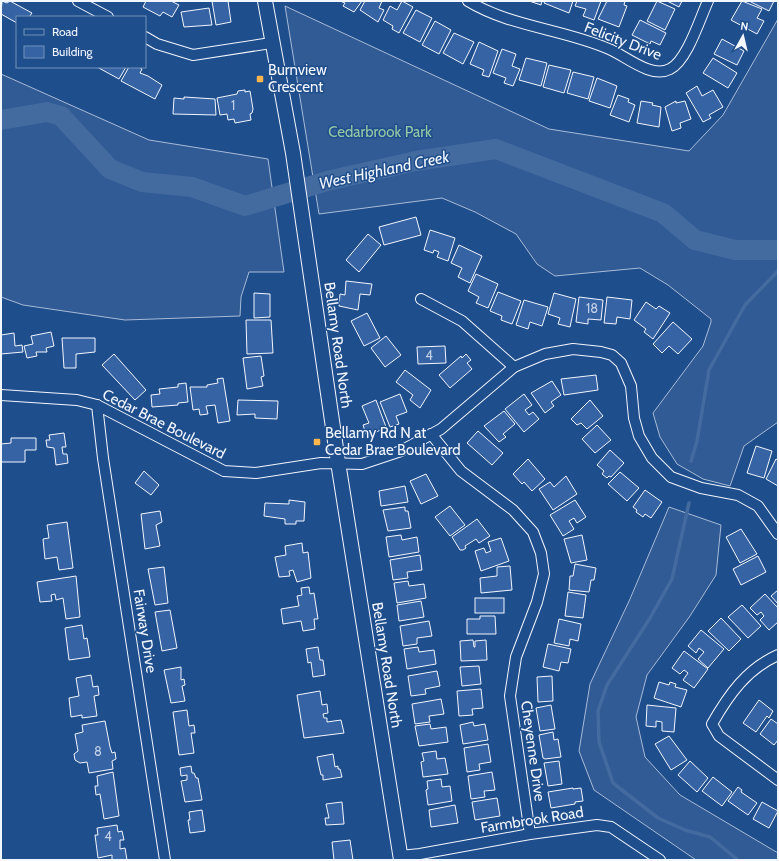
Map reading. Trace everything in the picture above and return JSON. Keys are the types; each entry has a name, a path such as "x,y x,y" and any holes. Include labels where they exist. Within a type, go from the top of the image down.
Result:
{"street":[{"path":"78,1 106,16"},
{"name":"Bellamy Road North","path":"265,1 293,153 338,462 401,858"},
{"name":"Felicity Drive","path":"468,1 486,12 608,48 648,69 657,72 665,72 678,63 686,51 708,1"},
{"path":"146,38 158,44 193,55 272,43"},
{"path":"421,299 462,321 514,366"},
{"name":"Cedar Brae Boulevard","path":"1,395 77,400 97,405 224,471 256,473 321,463 338,462 362,464 401,452 441,429 514,366 545,354 573,349 612,355 621,362 631,386 634,418 639,436 652,458 671,477 701,488 738,495 758,506 778,534"},
{"name":"Fairway Drive","path":"97,405 106,474 165,860"},
{"name":"Cheyenne Drive","path":"431,434 461,472 513,510 534,532 541,553 544,574 537,602 516,657 510,696 530,834"},
{"path":"778,655 764,661 745,677 725,701 712,724 719,736 778,780"},
{"name":"Farmbrook Road","path":"401,858 530,834 597,825 611,827 660,860"}],"shaded area":[{"name":"Cedarbrook Park","path":"285,6 549,129 689,151 723,115 778,19 778,422 744,446 730,486 703,479 677,464 660,437 653,413 703,346 711,322 711,319 668,285 640,268 555,276 537,264 516,234 475,212 442,198 319,214"},
{"path":"1,74 149,140 268,159 284,272 249,272 241,297 240,316 125,320 23,305 1,297"},
{"path":"669,507 721,525 716,575 690,616 647,675 636,717 645,757 680,795 778,853 778,860 696,860 594,790 579,751 590,684 630,599"}],"building":[{"path":"2,1 7,3 10,1 32,13 30,16 16,16 16,22 1,14"},
{"path":"146,1 171,1 179,5 172,17 163,12 160,16 143,7"},
{"path":"212,1 228,1 231,22 216,25"},
{"path":"340,1 362,1 354,12 343,6 345,3"},
{"path":"365,1 382,1 379,8 384,10 378,22 360,10"},
{"path":"402,1 413,7 399,33 392,29 393,26 383,20 390,6 397,10"},
{"path":"529,1 542,1 541,5"},
{"path":"545,1 573,1 569,13 544,3"},
{"path":"577,1 601,1 594,20 583,16 586,9 575,6"},
{"path":"607,1 625,1 624,5 627,6 619,27 598,19"},
{"path":"657,1 675,9 665,30 647,21"},
{"path":"667,1 682,1 679,7"},
{"path":"742,1 762,9 757,18 764,21 757,34 731,20"},
{"path":"749,1 774,1 769,11"},
{"path":"209,8 212,25 184,27 181,12"},
{"path":"416,10 432,18 420,42 403,33"},
{"path":"640,20 666,33 660,45 651,41 650,44 632,35"},
{"path":"435,21 451,30 439,54 422,45"},
{"path":"454,33 474,42 463,64 443,53"},
{"path":"722,39 744,51 737,65 714,54"},
{"path":"479,42 498,51 489,77 482,75 484,70 470,64"},
{"path":"502,49 516,54 512,66 520,69 513,86 504,83 506,78 493,73"},
{"path":"526,58 547,63 541,86 519,80"},
{"path":"713,58 737,73 728,88 703,73"},
{"path":"549,65 571,70 564,93 543,87"},
{"path":"99,68 125,68 119,79"},
{"path":"128,68 140,68 142,69 140,73 162,85 155,99 121,81"},
{"path":"573,72 594,77 588,99 567,93"},
{"path":"597,78 617,86 610,108 589,101"},
{"path":"697,86 702,96 713,90 723,107 709,115 711,118 703,122 686,93"},
{"path":"245,90 245,92 250,91 253,109 252,113 250,114 251,120 235,123 234,119 228,120 227,114 220,115 217,98 237,94 238,91"},
{"path":"618,95 629,99 628,102 635,105 629,122 610,115"},
{"path":"184,97 215,99 216,115 173,114 174,98 184,99"},
{"path":"641,101 653,103 652,105 661,107 659,127 637,123"},
{"path":"676,101 676,103 685,101 691,119 680,123 681,128 672,131 665,107"},
{"path":"416,217 421,235 384,245 379,227"},
{"path":"430,230 455,238 448,261 437,257 439,252 434,250 433,253 424,250"},
{"path":"368,234 381,245 359,272 346,260"},
{"path":"459,245 482,256 470,283 458,277 462,268 451,263"},
{"path":"476,274 498,284 488,308 476,303 479,297 468,291"},
{"path":"346,281 372,284 370,295 360,294 358,310 339,306 340,294 345,295"},
{"path":"498,292 521,301 512,324 501,320 502,316 490,311"},
{"path":"254,293 270,294 270,317 254,318"},
{"path":"554,293 576,299 570,327 558,324 560,318 548,314"},
{"path":"579,297 603,300 601,320 588,319 588,324 576,322"},
{"path":"607,297 632,300 630,319 617,317 616,324 604,323"},
{"path":"524,300 548,307 542,326 530,322 528,329 516,325"},
{"path":"646,302 656,309 659,306 670,313 653,339 644,332 646,329 634,320"},
{"path":"367,313 380,338 364,346 351,321"},
{"path":"246,320 271,320 273,353 247,354"},
{"path":"673,322 692,339 678,354 669,346 662,353 653,344"},
{"path":"51,332 54,346 46,348 47,352 36,352 37,356 27,358 24,346 33,344 31,336"},
{"path":"14,333 15,346 22,345 23,352 1,354 1,335"},
{"path":"386,336 401,355 385,367 371,348"},
{"path":"62,338 95,338 95,352 76,354 76,368 64,368"},
{"path":"445,346 446,363 418,364 417,347"},
{"path":"114,354 146,390 135,400 102,365"},
{"path":"466,354 471,360 467,363 472,369 450,388 439,375 461,356 462,358"},
{"path":"261,356 264,376 261,377 263,386 247,389 243,358"},
{"path":"405,370 431,390 420,408 410,400 413,395 396,382"},
{"path":"596,375 598,390 564,395 561,379"},
{"path":"223,378 230,421 218,423 215,405 206,406 208,414 200,415 199,409 193,410 190,387 207,387 207,385 218,383 217,379"},
{"path":"552,381 561,395 551,402 554,406 545,413 531,393"},
{"path":"186,383 188,402 178,403 178,405 152,407 151,395 160,394 159,389 178,387 178,384"},
{"path":"400,394 407,412 396,416 399,424 390,427 380,402"},
{"path":"524,394 532,405 525,410 529,415 533,412 539,419 524,432 505,409"},
{"path":"238,400 278,401 277,419 255,418 255,414 237,415"},
{"path":"376,400 386,427 367,437 363,425 369,423 362,406"},
{"path":"590,400 603,416 587,429 581,423 577,425 571,419"},
{"path":"504,411 515,424 503,434 506,437 499,442 484,426"},
{"path":"597,425 611,440 595,453 582,439"},
{"path":"478,431 503,453 492,465 467,443"},
{"path":"64,433 66,447 62,447 63,454 67,454 68,463 56,465 54,448 47,447 46,440 50,440 49,435"},
{"path":"11,438 36,438 36,450 25,450 25,462 1,462 1,444 11,443"},
{"path":"756,446 772,451 764,478 747,473"},
{"path":"610,450 624,463 611,477 609,476 607,478 602,474 604,471 597,465"},
{"path":"528,459 545,479 532,491 524,482 522,484 513,474"},
{"path":"776,459 778,460 778,486 766,479"},
{"path":"144,471 159,485 151,495 135,483"},
{"path":"620,472 639,488 627,501 608,484"},
{"path":"426,474 438,496 421,504 410,481"},
{"path":"566,476 577,494 553,510 539,489 550,482 554,487"},
{"path":"405,486 408,502 381,506 379,491"},
{"path":"645,490 662,502 651,518 645,514 643,517 636,512 637,510 633,507"},
{"path":"289,500 305,502 304,521 296,521 296,524 285,524 285,519 264,516 265,503 289,504"},
{"path":"575,500 586,517 577,523 574,518 569,521 574,529 563,536 550,515"},
{"path":"450,506 465,525 450,536 435,517"},
{"path":"405,507 405,511 408,511 411,528 388,531 383,510"},
{"path":"160,511 162,522 156,525 160,546 145,549 141,514"},
{"path":"477,519 490,536 479,543 476,539 465,546 466,548 460,550 452,537"},
{"path":"67,522 73,568 59,570 57,557 45,559 43,539 49,538 47,525"},
{"path":"741,529 757,554 740,563 726,537"},
{"path":"401,535 402,540 417,537 419,552 389,557 386,537"},
{"path":"582,535 587,560 571,563 564,539"},
{"path":"501,538 509,561 481,571 475,551 484,548 486,553 491,551 488,542"},
{"path":"302,543 303,553 308,552 311,578 297,582 293,570 289,571 290,576 279,577 275,557 286,555 285,546"},
{"path":"420,555 422,570 407,572 408,578 393,580 390,560"},
{"path":"758,556 766,572 741,585 733,569"},
{"path":"575,564 596,568 594,580 591,580 589,592 569,590 570,576 573,576"},
{"path":"510,566 512,590 481,593 480,578 497,576 497,567"},
{"path":"164,567 168,603 155,605 148,569"},
{"path":"76,576 80,617 66,619 63,598 56,600 55,594 51,595 52,601 40,602 37,582"},
{"path":"408,581 409,586 424,584 426,598 397,603 394,583"},
{"path":"309,587 310,594 314,593 318,619 314,619 315,629 303,631 301,621 283,624 281,609 299,606 297,596 302,595 301,588"},
{"path":"778,590 778,604 771,596"},
{"path":"568,592 586,595 583,618 565,616"},
{"path":"765,594 778,608 778,622 769,630 760,620 764,616 761,612 757,615 750,608"},
{"path":"475,598 504,598 504,613 475,613"},
{"path":"421,601 424,617 399,621 397,605"},
{"path":"742,605 761,626 748,638 728,617"},
{"path":"170,610 177,648 162,651 155,612"},
{"path":"480,616 495,616 496,634 467,634 467,619 480,619"},
{"path":"721,618 741,639 729,651 708,631"},
{"path":"559,619 581,624 578,641 570,639 569,646 554,643"},
{"path":"429,621 432,636 417,638 417,644 403,646 400,626"},
{"path":"82,625 84,639 87,638 90,657 69,660 65,628"},
{"path":"701,630 724,649 708,668 698,659 704,652 699,648 696,653 688,646"},
{"path":"473,640 475,647 475,641 486,640 487,660 461,661 460,641"},
{"path":"548,644 571,649 568,663 561,662 559,671 543,667"},
{"path":"318,647 320,660 323,660 325,675 313,677 311,662 308,663 306,649"},
{"path":"418,647 419,652 434,650 436,664 407,669 404,649"},
{"path":"684,651 708,669 694,688 683,680 688,673 684,670 680,674 672,668"},
{"path":"479,666 481,684 462,686 460,667"},
{"path":"181,667 181,680 184,679 185,685 182,686 185,701 171,703 164,670"},
{"path":"437,671 440,686 425,689 426,694 411,696 408,676"},
{"path":"91,675 93,687 98,686 99,695 94,696 97,716 82,718 82,715 71,717 69,698 79,696 76,678"},
{"path":"552,676 553,701 538,702 537,677"},
{"path":"659,682 669,685 670,682 676,684 675,687 687,690 681,707 654,698"},
{"path":"481,689 483,708 472,709 473,715 459,716 457,691"},
{"path":"320,691 322,705 327,704 328,713 323,714 324,718 327,718 327,722 341,720 344,733 304,738 297,695"},
{"path":"441,699 444,714 429,716 430,722 415,724 412,704"},
{"path":"759,700 773,711 769,718 767,716 756,732 743,723"},
{"path":"551,705 555,729 540,731 536,708"},
{"path":"647,705 676,708 674,732 662,731 662,722 656,721 656,727 646,726"},
{"path":"187,710 189,726 194,725 195,733 191,733 194,753 179,755 173,712"},
{"path":"771,719 778,724 778,740 774,745 760,734"},
{"path":"105,721 110,747 112,753 115,752 116,759 112,761 113,769 89,773 87,762 80,763 75,760 74,754 78,751 75,734 83,732 82,725"},
{"path":"473,722 474,726 485,724 488,740 463,744 460,725"},
{"path":"430,724 431,729 446,727 448,742 419,746 415,726"},
{"path":"553,732 554,740 558,739 561,757 545,759 543,758 539,735"},
{"path":"669,736 687,760 671,770 655,744"},
{"path":"488,744 491,762 479,764 480,770 467,772 464,748"},
{"path":"436,751 437,759 445,758 448,774 423,777 421,762 424,761 422,753"},
{"path":"333,754 335,767 338,766 342,777 323,780 323,775 321,775 317,757"},
{"path":"559,761 562,784 548,786 544,763"},
{"path":"690,761 708,778 697,792 678,775"},
{"path":"191,766 192,773 194,773 196,778 198,778 202,800 185,802 181,781 187,780 187,775 181,776 180,768"},
{"path":"113,772 119,816 104,819 100,794 96,795 95,786 98,786 97,776"},
{"path":"492,772 495,790 484,791 485,797 471,799 468,776"},
{"path":"713,777 732,792 722,806 702,791"},
{"path":"441,779 442,787 450,786 452,801 428,805 426,790 428,789 427,781"},
{"path":"738,787 742,790 741,792 757,803 748,815 728,801"},
{"path":"581,788 583,801 575,802 575,804 551,808 548,792"},
{"path":"497,798 500,816 475,820 472,802"},
{"path":"342,802 344,824 326,825 325,818 329,818 326,804"},
{"path":"762,802 778,811 769,828 753,819"},
{"path":"455,805 458,823 431,827 429,810"},
{"path":"202,810 205,831 190,833 188,820 190,820 189,812"},
{"path":"117,825 118,832 122,831 124,840 120,840 120,849 125,848 127,860 112,860 112,855 98,858 95,835 98,835 97,828"},
{"path":"350,840 353,860 334,860 332,842"}],"waterway":[{"name":"West Highland Creek","path":"1,120 47,112 61,116 110,169 142,182 192,187 245,206 327,181 416,161 496,149 663,213 695,240 735,250 778,250"},
{"path":"691,461 697,441 709,370 745,305 778,271"},
{"path":"689,503 672,579 650,618 607,685 598,711 599,742 613,783 658,818 685,830 710,837 738,860"}],"place":[{"name":"Burnview Crescent","path":"260,79"},
{"name":"Bellamy Rd N at Cedar Brae Boulevard","path":"317,442"}]}
